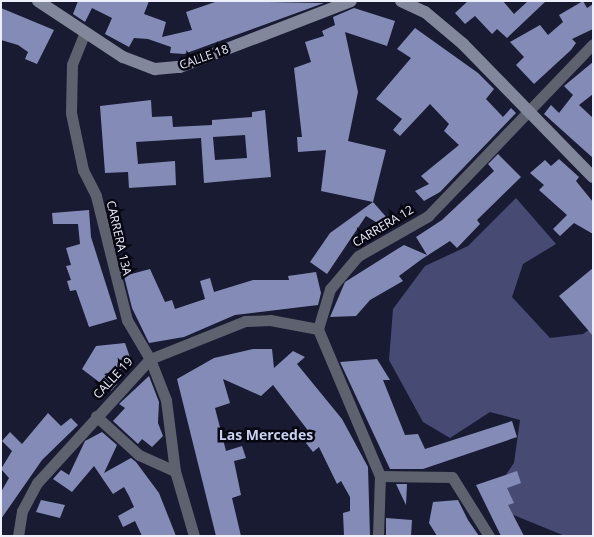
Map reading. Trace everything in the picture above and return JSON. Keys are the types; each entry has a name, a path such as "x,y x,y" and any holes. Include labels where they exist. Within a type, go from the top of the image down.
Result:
{"main road":[{"name":"CALLE 18","path":"38,1 122,56 147,66 180,67 351,1"},
{"path":"401,1 425,12 463,44 593,177"}],"street":[{"name":"CARRERA 13A","path":"84,32 72,65 71,113 82,170 96,196 127,320 150,359 166,400 175,471 194,536"},
{"name":"CARRERA 12","path":"318,329 330,289 358,256 428,216 593,44"},
{"name":"CALLE 19","path":"18,536 22,511 37,483 96,416 150,359 245,321 270,320 318,329"},
{"path":"318,329 380,476 378,536"},
{"path":"96,416 138,455 175,471"},
{"path":"380,476 452,477 489,536"}],"shaded area":[{"path":"516,198 556,244 523,264 512,297 550,338 583,334 593,327 593,536 565,536 494,507 498,486 514,463 520,420 490,412 450,438 423,422 389,360 393,309 425,266 468,246"}],"building":[{"path":"78,1 149,1 144,14 166,22 162,37 192,30 186,12 218,1 324,3 184,54 170,53 171,47 148,39 134,38 129,47 105,34 112,18 92,8 85,22 73,14"},
{"path":"468,1 503,1 514,14 528,1 546,1 507,38 497,29 492,34 475,16 465,24 455,13"},
{"path":"583,1 587,8 593,4 593,29 572,39 576,43 571,50 534,84 516,65 524,57 510,42 540,25 548,35 563,22 559,15"},
{"path":"1,8 54,30 37,64 25,59 28,52 18,45 1,40"},
{"path":"354,8 395,21 387,46 345,32 358,92 348,141 386,150 373,202 321,191 326,150 298,152 297,137 302,137 294,68 311,62 305,42 324,36 322,31 335,25 333,17"},
{"path":"415,28 478,73 494,89 486,99 503,117 511,108 516,113 440,192 424,201 415,191 429,184 421,176 459,145 444,131 449,124 430,104 400,136 393,130 402,119 376,99 411,58 397,49"},
{"path":"593,62 593,94 579,105 593,118 593,158 544,114 551,105 559,113 573,95 564,86"},
{"path":"151,100 152,117 172,116 173,127 212,125 212,120 252,117 252,112 265,110 271,177 204,183 201,138 136,142 138,164 175,161 176,185 129,188 128,172 105,173 100,106","holes":["245,135 247,158 215,160 213,137"]},
{"path":"498,154 521,177 477,220 480,224 457,248 450,241 422,259 399,276 403,281 370,300 356,316 330,317 345,282 404,245 427,255 416,237 442,220 494,171 488,164"},
{"path":"559,159 579,177 576,181 593,202 593,234 574,223 560,236 553,229 567,215 539,190 544,185 530,173 545,160 551,166"},
{"path":"373,202 388,219 379,224 366,216 327,274 310,262 330,233"},
{"path":"89,210 91,237 117,319 89,327 76,290 70,291 67,281 71,280 66,266 71,265 66,248 80,244 78,224 53,224 52,213"},
{"path":"593,268 593,336 559,296"},
{"path":"150,269 165,302 172,300 175,309 205,299 200,281 210,278 214,292 253,280 289,280 288,276 316,272 321,293 318,305 235,315 184,337 149,343 132,308 124,276"},
{"path":"125,343 133,366 104,374 117,384 111,391 82,369 96,346"},
{"path":"253,349 272,349 274,368 293,351 305,357 297,364 342,419 368,467 370,536 344,536 343,513 350,511 350,497 341,481 337,484 319,447 313,452 306,443 313,437 273,385 261,396 223,379 230,403 215,408 226,451 242,446 246,458 234,461 241,495 232,498 241,536 216,536 177,379 214,358"},
{"path":"377,359 390,380 383,380 405,435 418,434 425,449 512,421 517,437 423,469 390,469 340,362"},
{"path":"149,376 159,402 158,423 163,436 152,447 142,439 138,444 113,421 125,408 119,404"},
{"path":"48,413 61,426 71,418 78,425 42,460 1,519 1,492 9,478 1,469 12,451 2,441 10,432 22,444"},
{"path":"102,432 117,445 104,473 131,458 136,462 159,493 176,536 142,536 135,521 123,527 118,516 134,507 129,496 124,487 113,494 94,466 72,492 53,479 61,470 69,475 85,441"},
{"path":"517,471 521,483 507,488 514,503 508,505 524,536 501,536 476,485"},
{"path":"396,484 407,484 406,505"},
{"path":"41,500 65,505 60,518 36,512"},
{"path":"458,500 479,536 437,536 429,523 433,502"},
{"path":"386,518 412,520 411,536 386,536"}],"district":[{"name":"Las Mercedes","path":"266,435"}]}
